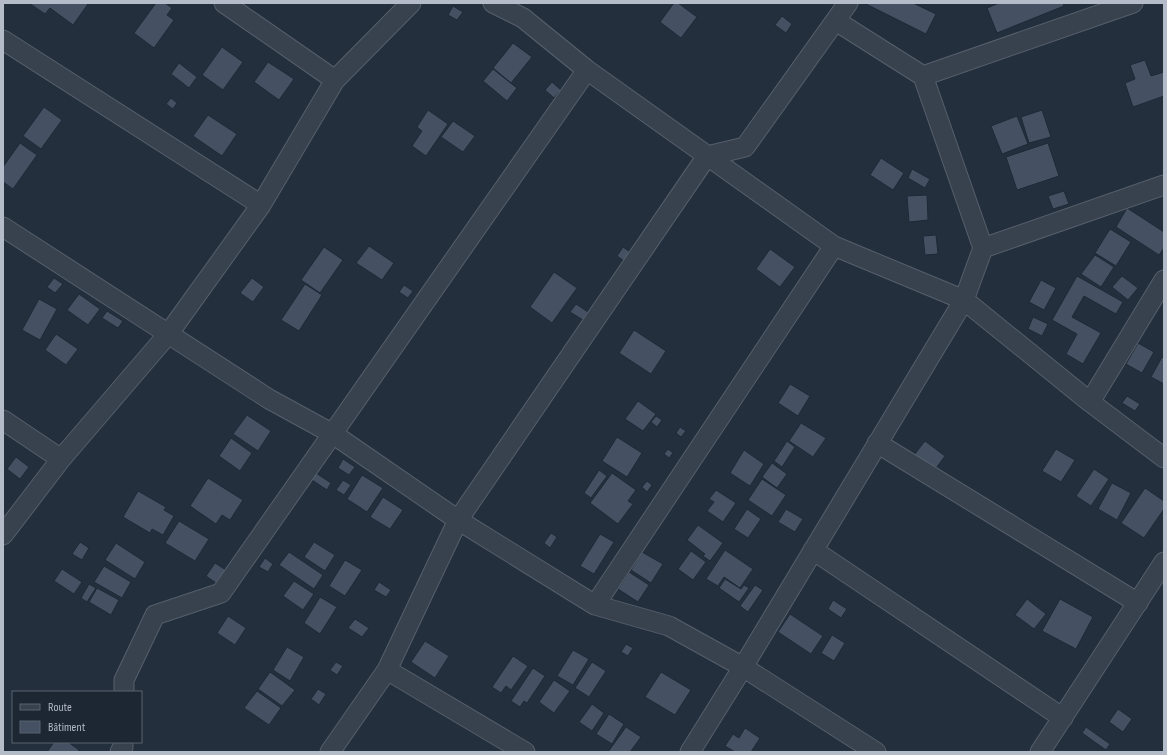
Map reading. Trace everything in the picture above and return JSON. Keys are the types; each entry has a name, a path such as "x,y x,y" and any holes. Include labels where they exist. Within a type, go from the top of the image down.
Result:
{"street":[{"path":"224,3 335,80"},
{"path":"3,535 61,459 169,333 261,205 335,80 411,3"},
{"path":"493,3 523,18 587,70 834,246 964,300 1090,402 1164,458"},
{"path":"330,752 387,670 458,520 707,156 746,147 848,3"},
{"path":"923,76 1133,3"},
{"path":"690,752 743,667 964,300 983,248 923,76 836,21"},
{"path":"3,40 261,205"},
{"path":"124,691 124,680 155,615 221,593 334,434 587,70"},
{"path":"983,248 1164,185"},
{"path":"3,226 169,333 269,400 334,434 458,520 595,605 669,626 743,667 876,752"},
{"path":"595,605 834,246"},
{"path":"1090,402 1164,280"},
{"path":"3,420 61,459"},
{"path":"877,444 1138,603"},
{"path":"813,550 1063,718"},
{"path":"1040,752 1164,562"},
{"path":"387,670 525,752"}],"building":[{"path":"29,3 88,4 73,25 50,8 45,14"},
{"path":"156,3 165,3 172,8 167,15 174,20 154,48 134,33"},
{"path":"674,3 678,3 697,17 681,38 660,22"},
{"path":"864,3 913,3 936,14 926,34"},
{"path":"999,3 1063,3 1064,6 997,33 987,8"},
{"path":"453,6 463,12 457,20 448,15"},
{"path":"782,16 792,24 786,33 775,25"},
{"path":"513,43 532,57 511,83 493,68"},
{"path":"222,47 243,62 223,90 202,75"},
{"path":"1145,60 1151,76 1164,72 1164,96 1133,107 1125,83 1135,79 1130,65"},
{"path":"268,62 294,79 279,100 254,82"},
{"path":"179,63 197,77 189,88 171,74"},
{"path":"493,69 517,88 507,101 483,81"},
{"path":"552,82 561,90 554,98 545,90"},
{"path":"171,98 177,103 173,109 166,104"},
{"path":"44,107 62,120 41,149 23,136"},
{"path":"428,110 448,124 426,156 412,146 422,131 417,127"},
{"path":"1042,110 1051,137 1029,143 1021,117"},
{"path":"208,115 237,134 222,156 193,136"},
{"path":"1017,116 1028,144 1002,154 991,126"},
{"path":"453,121 475,136 463,152 441,137"},
{"path":"20,143 37,155 13,189 3,182 3,167"},
{"path":"1048,143 1059,176 1017,190 1006,157"},
{"path":"881,158 904,173 893,190 870,175"},
{"path":"912,169 930,179 925,188 908,178"},
{"path":"1064,191 1069,204 1053,209 1048,196"},
{"path":"927,195 928,220 909,222 907,196"},
{"path":"1127,208 1164,232 1164,248 1159,255 1116,227"},
{"path":"1110,229 1131,242 1116,266 1095,253"},
{"path":"936,235 938,254 925,255 923,236"},
{"path":"369,246 394,263 382,280 356,263"},
{"path":"324,247 343,260 320,293 301,280"},
{"path":"623,247 633,254 627,263 617,256"},
{"path":"770,249 795,267 780,287 756,269"},
{"path":"1095,255 1114,267 1101,287 1081,274"},
{"path":"554,272 577,288 552,323 530,307"},
{"path":"1077,276 1123,302 1116,314 1084,296 1072,317 1101,333 1083,364 1066,354 1077,334 1052,320"},
{"path":"1122,276 1138,288 1128,300 1112,287"},
{"path":"54,278 63,284 55,293 47,287"},
{"path":"252,278 264,287 253,302 240,293"},
{"path":"1041,280 1056,288 1044,310 1029,302"},
{"path":"305,284 322,295 299,331 281,320"},
{"path":"404,285 413,291 408,298 399,292"},
{"path":"79,294 100,309 88,325 67,310"},
{"path":"39,299 57,309 40,340 22,330"},
{"path":"576,304 588,312 583,320 570,312"},
{"path":"107,311 123,321 118,328 102,318"},
{"path":"1033,317 1048,324 1042,336 1028,329"},
{"path":"634,330 666,351 651,374 619,353"},
{"path":"56,334 78,349 66,365 45,350"},
{"path":"1138,343 1154,352 1142,373 1126,364"},
{"path":"1162,357 1164,358 1164,384 1151,377"},
{"path":"790,384 810,396 798,416 778,403"},
{"path":"1127,396 1140,404 1135,411 1122,403"},
{"path":"638,401 656,414 643,431 625,419"},
{"path":"247,415 271,431 258,451 233,434"},
{"path":"656,416 662,420 657,427 651,422"},
{"path":"801,423 826,438 813,457 789,441"},
{"path":"680,427 686,431 681,437 676,433"},
{"path":"617,437 642,453 627,477 602,461"},
{"path":"231,438 252,453 240,471 219,456"},
{"path":"787,441 795,447 782,467 774,461"},
{"path":"925,441 945,456 934,471 914,455"},
{"path":"668,449 673,453 669,458 664,454"},
{"path":"1056,449 1075,460 1061,482 1042,471"},
{"path":"744,450 764,464 750,486 730,473"},
{"path":"16,457 29,467 20,479 7,469"},
{"path":"343,459 355,467 349,475 338,468"},
{"path":"772,463 787,474 777,488 762,477"},
{"path":"1094,469 1109,479 1091,506 1076,496"},
{"path":"599,470 607,476 591,498 584,493"},
{"path":"316,473 331,483 327,490 312,480"},
{"path":"612,473 636,490 628,501 633,504 618,524 590,503"},
{"path":"362,475 383,488 367,512 347,499"},
{"path":"208,478 243,500 230,520 222,515 216,524 190,506"},
{"path":"762,479 786,495 772,516 748,500"},
{"path":"343,480 351,485 344,495 336,490"},
{"path":"647,481 652,485 647,492 642,487"},
{"path":"1112,483 1131,493 1117,520 1098,509"},
{"path":"1145,488 1164,501 1164,509 1144,538 1121,523"},
{"path":"716,490 736,503 723,522 707,511 714,502 709,499"},
{"path":"138,491 166,507 164,510 174,516 163,535 152,529 150,533 123,517"},
{"path":"383,497 403,510 390,529 370,517"},
{"path":"747,509 761,519 748,538 734,529"},
{"path":"786,509 803,519 795,532 778,522"},
{"path":"179,521 209,539 195,561 165,543"},
{"path":"698,525 723,543 710,561 703,556 705,554 687,540"},
{"path":"551,533 557,537 550,548 544,543"},
{"path":"600,534 614,542 594,574 580,566"},
{"path":"80,542 89,548 82,560 72,554"},
{"path":"314,542 335,555 325,571 304,557"},
{"path":"116,543 145,562 135,579 105,560"},
{"path":"725,550 753,569 740,588 724,577 718,586 706,579"},
{"path":"691,551 706,562 693,580 678,569"},
{"path":"289,552 323,575 314,589 279,565"},
{"path":"642,552 663,564 651,583 631,570"},
{"path":"265,558 273,564 268,572 259,567"},
{"path":"345,560 362,570 345,596 329,586"},
{"path":"215,563 226,570 216,583 206,576"},
{"path":"104,566 131,582 122,598 94,582"},
{"path":"62,569 82,582 74,594 54,581"},
{"path":"629,572 649,585 638,602 618,589"},
{"path":"725,579 741,589 744,585 749,588 739,602 719,588"},
{"path":"294,581 314,594 303,610 283,596"},
{"path":"379,582 391,590 386,597 374,590"},
{"path":"89,584 96,588 87,602 81,598"},
{"path":"755,585 763,590 748,612 740,606"},
{"path":"97,588 119,600 111,615 89,602"},
{"path":"320,597 337,607 320,634 304,623"},
{"path":"1027,599 1046,614 1034,629 1015,615"},
{"path":"1060,599 1093,617 1076,649 1042,631"},
{"path":"833,600 847,609 841,618 828,609"},
{"path":"790,614 823,636 811,654 778,632"},
{"path":"228,616 246,628 235,645 217,633"},
{"path":"355,619 369,628 362,637 348,628"},
{"path":"832,635 845,643 834,661 821,653"},
{"path":"425,641 449,656 435,678 411,662"},
{"path":"626,644 633,648 628,656 621,652"},
{"path":"287,647 304,657 290,681 273,670"},
{"path":"573,650 589,659 573,685 557,676"},
{"path":"513,656 528,666 511,690 506,686 501,693 492,687"},
{"path":"336,662 343,666 337,675 330,670"},
{"path":"592,662 606,671 589,697 575,688"},
{"path":"533,668 545,676 527,703 524,701 520,707 511,701"},
{"path":"270,672 295,690 282,706 258,689"},
{"path":"661,672 691,690 675,715 645,697"},
{"path":"554,680 570,691 554,713 539,702"},
{"path":"318,689 326,694 319,705 311,699"},
{"path":"257,691 281,708 269,725 244,708"},
{"path":"592,704 604,713 592,731 579,722"},
{"path":"1118,709 1132,719 1123,732 1109,722"},
{"path":"609,714 624,724 612,744 596,734"},
{"path":"626,727 641,737 630,752 608,752"},
{"path":"1086,727 1110,744 1106,750 1082,733"},
{"path":"745,728 760,738 751,752 735,752 725,746 733,734 739,738"},
{"path":"53,743 69,743 79,750 77,752 47,752"}]}
